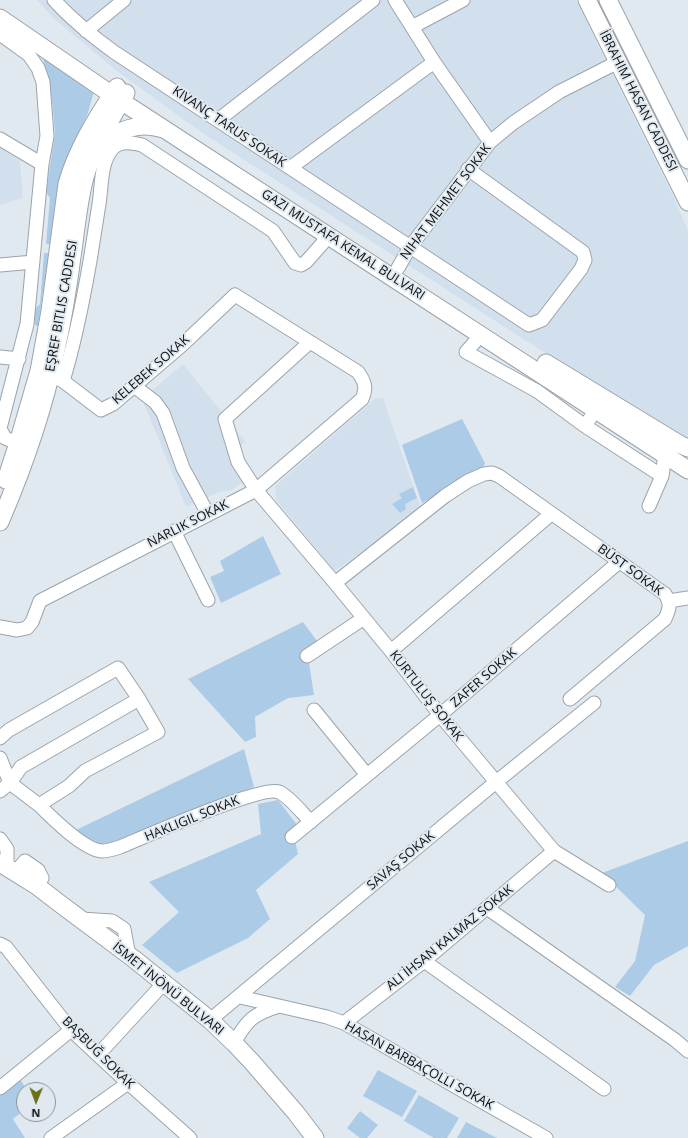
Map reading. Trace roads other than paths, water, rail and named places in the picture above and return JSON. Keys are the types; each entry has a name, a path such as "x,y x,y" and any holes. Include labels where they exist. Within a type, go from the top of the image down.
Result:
{"main road":[{"name":"İBRAHIM HASAN CADDESI","path":"587,0 688,202"},
{"name":"İBRAHIM HASAN CADDESI","path":"608,0 688,160"},
{"path":"0,11 72,60 169,131 548,378 600,403 681,446 688,448"},
{"path":"0,18 97,84 119,94 398,268 542,361 688,470"},
{"path":"97,84 98,97 94,138 114,134 128,128 143,126 157,127 169,131"},
{"name":"EŞREF BITLIS CADDESI","path":"51,375 44,344 67,184 72,168 94,138 119,94"},
{"name":"EŞREF BITLIS CADDESI","path":"0,493 24,446 51,375 63,313 76,220 82,187 94,138"},
{"name":"EŞREF BITLIS CADDESI","path":"0,522 18,481 24,446"},
{"path":"8,868 37,886 81,919 210,1020 234,1043 296,1113 315,1138"}],"street":[{"path":"54,0 86,31 114,52 410,247 529,325 542,320 581,269 584,260 583,252 468,169"},
{"path":"86,31 124,0"},
{"path":"218,120 373,0"},
{"path":"395,0 434,62 490,142"},
{"path":"412,27 463,0"},
{"path":"0,34 29,56 38,68 44,89 47,136 42,164 29,309 24,339 0,429 1,434 5,438 24,446"},
{"path":"290,168 434,62"},
{"name":"NIHAT MEHMET SOKAK","path":"398,268 410,247 490,142 513,123 559,92 618,62"},
{"path":"0,139 42,164"},
{"path":"51,375 72,349 90,262 102,175 107,159 114,148 121,143 130,142 142,145 272,231 295,263 300,265 306,262 329,236"},
{"path":"0,265 33,262"},
{"name":"KELEBEK SOKAK","path":"51,375 101,410 113,404 182,345 235,295 310,342"},
{"path":"481,335 466,352 537,391 585,426 662,476"},
{"path":"24,339 44,344"},
{"path":"0,627 18,630 28,628 32,622 40,601 256,490 362,399 366,390 364,381 358,372 310,342"},
{"name":"KURTULUŞ SOKAK","path":"310,342 225,419 238,462 256,490 364,618 440,715 554,851 609,885"},
{"path":"0,357 19,359"},
{"path":"537,391 548,378"},
{"path":"134,386 155,402 163,413 182,468 208,514"},
{"path":"585,426 600,403"},
{"path":"648,506 662,476 665,454"},
{"name":"BÜST SOKAK","path":"335,583 445,496 468,481 484,474 492,473 499,476 665,594 670,601 670,609 665,618 572,698 578,716"},
{"path":"391,651 551,514"},
{"path":"174,531 208,600"},
{"name":"ZAFER SOKAK","path":"292,837 440,715 619,562"},
{"path":"670,601 688,598"},
{"path":"307,656 364,618"},
{"path":"0,738 9,730 118,668 140,699 158,732 85,771 69,786 39,805"},
{"path":"5,787 21,767 140,699"},
{"name":"SAVAŞ SOKAK","path":"210,1020 240,997 496,782 594,703"},
{"path":"314,710 367,775"},
{"path":"0,758 5,787"},
{"path":"5,787 39,805 67,832 100,851 108,851 120,847 243,798 269,791 278,792 285,796 311,822"},
{"path":"0,839 7,849 8,868"},
{"name":"ALI İHSAN KALMAZ SOKAK","path":"344,1023 424,961 554,851"},
{"path":"488,908 675,1040 688,1051"},
{"name":"BAŞBUĞ SOKAK","path":"0,944 6,947 71,1030 189,1138"},
{"path":"424,961 604,1089"},
{"path":"98,1055 164,983"},
{"name":"HASAN BARBAÇOLLI SOKAK","path":"240,997 327,1017 344,1023 546,1138"},
{"path":"234,1043 247,1023 255,1016 279,1006"},
{"path":"0,1088 71,1030"},
{"path":"51,1138 128,1083"}]}
